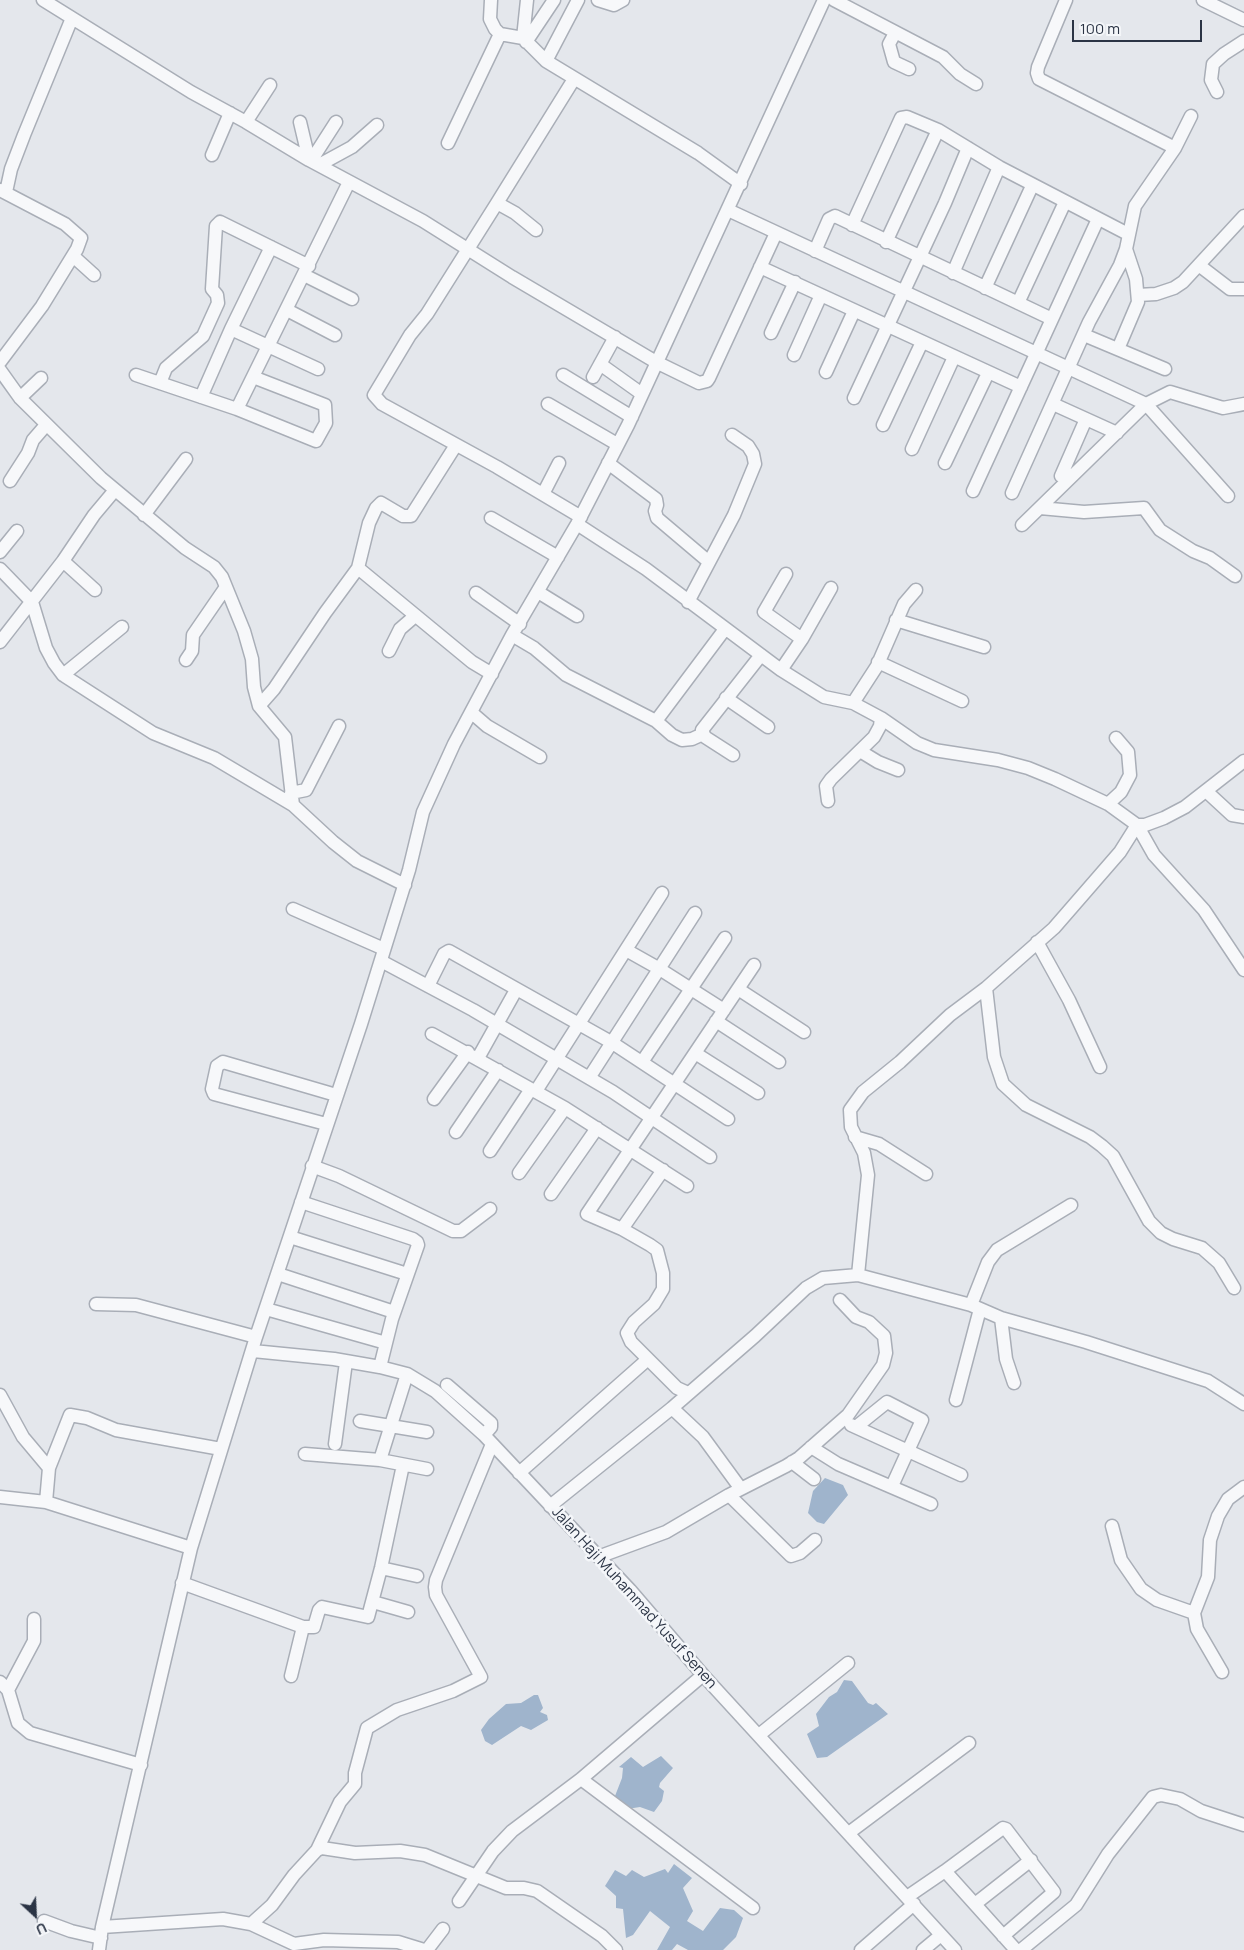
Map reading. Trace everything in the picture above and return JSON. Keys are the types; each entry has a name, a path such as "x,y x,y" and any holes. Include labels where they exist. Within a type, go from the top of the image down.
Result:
{"street":[{"path":"43,0 191,92 313,162 423,221 468,250 656,362 699,383 707,381 776,233"},
{"path":"491,0 490,19 500,34 524,40 546,61 698,153 741,184"},
{"path":"524,40 528,0"},
{"path":"524,40 554,0"},
{"path":"546,61 578,0"},
{"path":"598,0 614,5 623,0"},
{"path":"101,1938 191,1548 256,1337 405,885 423,812 443,767 512,635 579,521 632,416 741,184 824,0"},
{"path":"834,0 895,33 944,56 960,74 976,84"},
{"path":"1066,0 1038,67 1036,73 1039,79 1175,148"},
{"path":"1203,0 1244,20"},
{"path":"0,362 27,329 81,240 79,234 65,224 3,191 72,18"},
{"path":"895,33 889,44 894,62 909,69"},
{"path":"448,143 500,34"},
{"path":"1217,92 1211,80 1213,64 1244,41"},
{"path":"574,79 427,314 410,334 374,395 382,404 543,494 781,670 824,697 853,703 881,718 918,743 934,750 1028,768 1108,804 1137,826 1154,855 1204,910 1244,970"},
{"path":"246,122 270,84"},
{"path":"212,155 230,113"},
{"path":"852,225 902,118 907,116 938,130 1032,186 1128,234"},
{"path":"1012,493 1084,334 1126,249 1135,206 1175,148 1191,116"},
{"path":"300,122 313,162"},
{"path":"313,162 336,122"},
{"path":"313,162 352,146 377,125"},
{"path":"886,242 938,130"},
{"path":"854,398 968,148"},
{"path":"952,273 999,168"},
{"path":"237,409 349,182"},
{"path":"985,288 1032,186"},
{"path":"1018,303 1064,202"},
{"path":"497,203 515,212 536,230"},
{"path":"728,210 1146,404 1228,496"},
{"path":"815,251 832,217 1052,319"},
{"path":"973,492 1098,219"},
{"path":"160,383 166,368 202,336 218,303 217,295 212,289 216,226 220,222 271,248 352,299"},
{"path":"1138,295 1156,294 1174,288 1200,266 1242,222"},
{"path":"201,397 231,329 271,248"},
{"path":"1118,349 1137,306 1138,295 1136,280 1126,249"},
{"path":"73,256 94,275"},
{"path":"1200,266 1230,289 1244,289"},
{"path":"760,267 1021,387"},
{"path":"771,334 794,282"},
{"path":"794,355 822,295"},
{"path":"287,310 335,335"},
{"path":"826,372 854,311"},
{"path":"231,329 318,369"},
{"path":"1084,334 1165,369"},
{"path":"593,376 615,337"},
{"path":"882,425 922,342"},
{"path":"912,449 954,357"},
{"path":"600,364 642,394"},
{"path":"0,370 20,398 115,490 144,516 185,548 214,567 226,587 244,631 252,659 254,687 259,706 285,737 292,799"},
{"path":"945,463 988,372"},
{"path":"136,375 237,409 316,441 326,423 325,405 253,376"},
{"path":"563,375 632,416"},
{"path":"20,398 41,378"},
{"path":"1022,525 1146,404 1170,392 1223,408 1244,404"},
{"path":"548,404 617,444"},
{"path":"1053,404 1117,433"},
{"path":"1061,476 1086,419"},
{"path":"10,480 28,453 33,440 46,425"},
{"path":"688,602 737,508 754,464 754,454 748,446 732,435"},
{"path":"259,706 274,689 358,568 369,523 379,505 384,504 403,516 411,516 456,445"},
{"path":"144,516 186,459"},
{"path":"543,494 559,463"},
{"path":"608,463 656,498 655,511 658,518 709,562"},
{"path":"0,642 63,561 94,515 115,490"},
{"path":"1040,508 1084,512 1144,508 1160,530 1193,551 1210,558 1235,576"},
{"path":"491,518 558,557"},
{"path":"0,552 16,531"},
{"path":"63,561 95,590"},
{"path":"358,568 472,662 492,674"},
{"path":"0,569 32,602 46,648 63,675 154,733 214,758 292,799 333,842 357,861 405,885"},
{"path":"786,574 764,612 802,639"},
{"path":"186,660 192,651 193,634 226,587"},
{"path":"781,670 802,639 831,588"},
{"path":"853,703 878,662 904,604 916,590"},
{"path":"538,592 577,616"},
{"path":"476,593 520,624"},
{"path":"389,651 400,629 415,616"},
{"path":"896,620 984,647"},
{"path":"63,675 122,627"},
{"path":"656,721 725,629"},
{"path":"512,635 534,648 566,675 656,721 672,735 682,740 692,739 703,734"},
{"path":"703,734 702,730 761,655"},
{"path":"878,662 962,701"},
{"path":"726,698 768,727"},
{"path":"472,713 487,726 540,757"},
{"path":"828,801 826,786 874,737 880,726 881,718"},
{"path":"292,799 306,790 339,726"},
{"path":"703,734 733,755"},
{"path":"1108,804 1121,792 1130,775 1128,752 1116,738"},
{"path":"860,751 878,762 898,770"},
{"path":"858,1275 868,1175 864,1153 851,1127 850,1110 863,1092 900,1062 950,1015 986,988 1077,904 1120,852 1137,826 1164,818 1185,807 1244,761"},
{"path":"1206,791 1232,815 1244,817"},
{"path":"490,1151 556,1058 662,893"},
{"path":"293,908 382,955 428,986 556,1058 651,1117 710,1157"},
{"path":"589,1078 695,913"},
{"path":"642,1062 725,938"},
{"path":"1037,942 1069,1000 1100,1067"},
{"path":"626,950 691,988 720,1015 780,1062"},
{"path":"428,986 444,954 449,951 516,990 578,1022 728,1119"},
{"path":"688,1393 677,1388 648,1359 632,1342 627,1330 654,1304 663,1289 663,1273 656,1250 622,1229 587,1214 754,965"},
{"path":"986,988 994,1057 1003,1084 1026,1105 1090,1137 1102,1146 1113,1156 1150,1221 1161,1233 1173,1239 1202,1248 1219,1262 1234,1288"},
{"path":"738,989 804,1032"},
{"path":"434,1099 498,1024 516,990"},
{"path":"432,1034 473,1055 565,1108 687,1186"},
{"path":"695,1053 758,1093"},
{"path":"326,1124 214,1094 212,1089 217,1066 223,1062 336,1095"},
{"path":"456,1132 498,1070"},
{"path":"519,1173 565,1108"},
{"path":"551,1194 597,1128"},
{"path":"855,1137 879,1144 926,1174"},
{"path":"312,1166 339,1176 453,1231 461,1231 490,1209"},
{"path":"622,1229 663,1170"},
{"path":"300,1202 415,1240 418,1245 406,1274 394,1312 380,1367"},
{"path":"956,1400 975,1307 988,1262 997,1250 1072,1205"},
{"path":"290,1237 406,1274"},
{"path":"278,1274 394,1312"},
{"path":"550,1506 672,1408 817,1280 858,1275 975,1307 1002,1318 1086,1342 1208,1381 1244,1404"},
{"path":"598,1557 666,1532 729,1495 792,1462 848,1415 883,1365 886,1353 884,1336 868,1322 856,1317 840,1300"},
{"path":"96,1304 136,1305 256,1337"},
{"path":"266,1308 386,1343"},
{"path":"1002,1318 1006,1360 1014,1383"},
{"name":"Jalan Haji Muhammad Yusuf Senen","path":"253,1351 380,1367 407,1374 430,1387 488,1439 598,1557 703,1675 850,1832 955,1950"},
{"path":"519,1473 648,1359"},
{"path":"335,1444 346,1362"},
{"path":"380,1460 407,1374"},
{"path":"251,1924 272,1905 294,1875 317,1850 340,1802 355,1784 355,1773 367,1728 397,1710 453,1691 480,1677 436,1595 435,1587 438,1574 488,1439 491,1423 447,1385"},
{"path":"0,1395 23,1437 49,1468"},
{"path":"856,1427 887,1402 922,1420 892,1486"},
{"path":"672,1408 703,1438 741,1489"},
{"path":"46,1502 49,1468 70,1415 87,1418 116,1430 221,1449"},
{"path":"360,1421 427,1432"},
{"path":"842,1421 961,1475"},
{"path":"811,1447 838,1464 931,1504"},
{"path":"305,1454 380,1460 428,1469"},
{"path":"792,1462 814,1479"},
{"path":"182,1583 303,1627 314,1628 319,1610 322,1607 366,1617 369,1616 403,1465"},
{"path":"1222,1672 1197,1629 1194,1613 1208,1577 1210,1540 1218,1516 1228,1499 1244,1487"},
{"path":"729,1495 791,1556 800,1553 815,1540"},
{"path":"0,1497 46,1502 191,1548"},
{"path":"1112,1526 1121,1560 1142,1589 1157,1600 1194,1613"},
{"path":"381,1568 417,1576"},
{"path":"373,1602 408,1612"},
{"path":"34,1619 34,1641 4,1686 18,1723 30,1732 141,1765"},
{"path":"291,1676 303,1627"},
{"path":"760,1735 848,1664"},
{"path":"459,1901 479,1876 493,1851 506,1836 581,1779 703,1675"},
{"path":"850,1832 969,1743"},
{"path":"581,1779 753,1908"},
{"path":"1021,1950 1076,1905 1114,1847 1153,1797 1161,1795 1180,1798 1201,1811 1244,1825"},
{"path":"861,1950 945,1870 1003,1828 1031,1860 1054,1892 1003,1936"},
{"path":"317,1850 322,1848 355,1853 400,1851 425,1855 506,1888 524,1888 537,1891 602,1936 616,1950"},
{"path":"975,1904 1031,1860"},
{"path":"945,1870 1016,1950"},
{"path":"44,1921 71,1931 101,1938 223,1919 251,1924 294,1947 324,1940 398,1942 426,1950 443,1929"},
{"path":"923,1950 941,1935"}],"water":[{"path":"825,1478 843,1485 848,1495 824,1524 817,1522 808,1513 813,1491"},
{"path":"844,1680 852,1681 868,1703 873,1705 876,1703 888,1714 827,1757 817,1758 807,1734 819,1726 816,1714 829,1697 837,1692"},
{"path":"534,1695 538,1695 543,1708 540,1712 547,1715 548,1720 531,1730 521,1726 492,1745 485,1741 481,1730 489,1719 506,1704 521,1703"},
{"path":"661,1756 673,1768 660,1783 659,1787 664,1791 662,1801 654,1812 640,1807 627,1809 615,1796 622,1778 623,1768 619,1767 631,1757 643,1767"},
{"path":"674,1864 692,1878 683,1888 693,1911 687,1921 703,1931 720,1908 734,1910 743,1918 736,1937 723,1950 688,1950 677,1944 672,1950 657,1950 670,1927 650,1911 633,1935 626,1938 623,1909 616,1908 616,1896 605,1886 615,1870 626,1876 632,1870 644,1877 665,1869 668,1873"}]}
